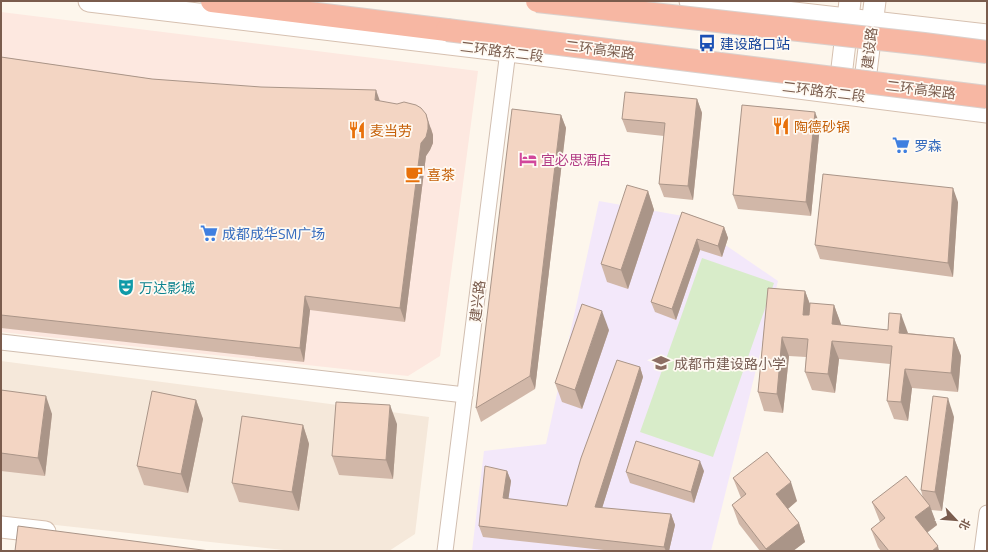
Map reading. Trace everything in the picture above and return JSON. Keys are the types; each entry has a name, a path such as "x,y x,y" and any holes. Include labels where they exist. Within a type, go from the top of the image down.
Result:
{"highway":[{"name":"二环高架路","path":"212,1 987,97"},
{"path":"537,1 987,52"}],"main road":[{"name":"二环路东二段","path":"89,1 987,112"},
{"path":"690,1 874,11 987,35"},
{"name":"建设路","path":"839,93 849,10"},
{"name":"建设路","path":"863,96 874,11"},
{"path":"1,527 63,534"}],"street":[{"name":"建兴路","path":"445,551 508,52"},
{"path":"1,342 465,395"},
{"path":"982,551 987,513"}],"shaded area":[{"name":"成都成华SM广场","path":"1,12 478,71 440,356 408,376 1,332"},
{"name":"成都市建设路小学","path":"599,201 683,216 778,281 711,551 472,551 484,451 546,444"},
{"path":"1,361 429,417 415,534 389,551 293,551 1,519"}],"green space":[{"path":"702,258 774,283 713,457 640,432"}],"building":[{"name":"成都成华SM广场","path":"1,57 152,79 261,87 376,90 375,100 397,104 404,102 421,108 426,114 428,129 426,137 421,143 400,308 305,296 300,348 1,315"},
{"path":"625,92 697,99 688,186 659,184 665,123 622,119"},
{"path":"742,105 815,112 806,202 733,195"},
{"path":"512,109 561,115 530,376 476,408"},
{"path":"823,174 953,188 948,263 815,245"},
{"path":"627,185 648,191 621,270 601,264"},
{"path":"682,212 724,227 718,246 697,239 672,309 651,302"},
{"path":"768,288 805,291 803,315 809,315 810,303 834,305 832,324 888,330 889,313 901,314 899,333 954,338 951,373 905,369 901,402 887,401 892,346 832,341 828,374 805,372 808,339 782,337 777,394 758,392"},
{"path":"582,304 602,311 575,390 555,383"},
{"path":"617,360 640,367 595,507 671,514 664,547 479,526 485,466 507,471 503,498 567,506 581,458"},
{"path":"1,390 46,396 38,458 1,453"},
{"path":"152,391 196,400 181,474 137,466"},
{"path":"933,396 948,398 935,492 921,490"},
{"path":"336,402 390,405 386,460 332,456"},
{"path":"242,416 303,425 292,492 232,483"},
{"path":"636,441 700,461 691,492 626,472"},
{"path":"767,452 791,482 776,494 799,523 766,549 732,505 746,494 733,478"},
{"path":"906,476 930,506 915,517 938,546 932,551 889,551 871,529 885,518 872,502"},
{"path":"18,526 210,551 15,551"}],"place":[{"name":"建设路口站","path":"707,43"},
{"name":"陶德砂锅","path":"781,126"},
{"name":"麦当劳","path":"357,130"},
{"name":"罗森","path":"901,145"},
{"name":"宜必思酒店","path":"528,159"},
{"name":"喜茶","path":"414,174"},
{"name":"成都成华SM广场","path":"209,233"},
{"name":"万达影城","path":"126,287"},
{"name":"成都市建设路小学","path":"661,363"}]}
